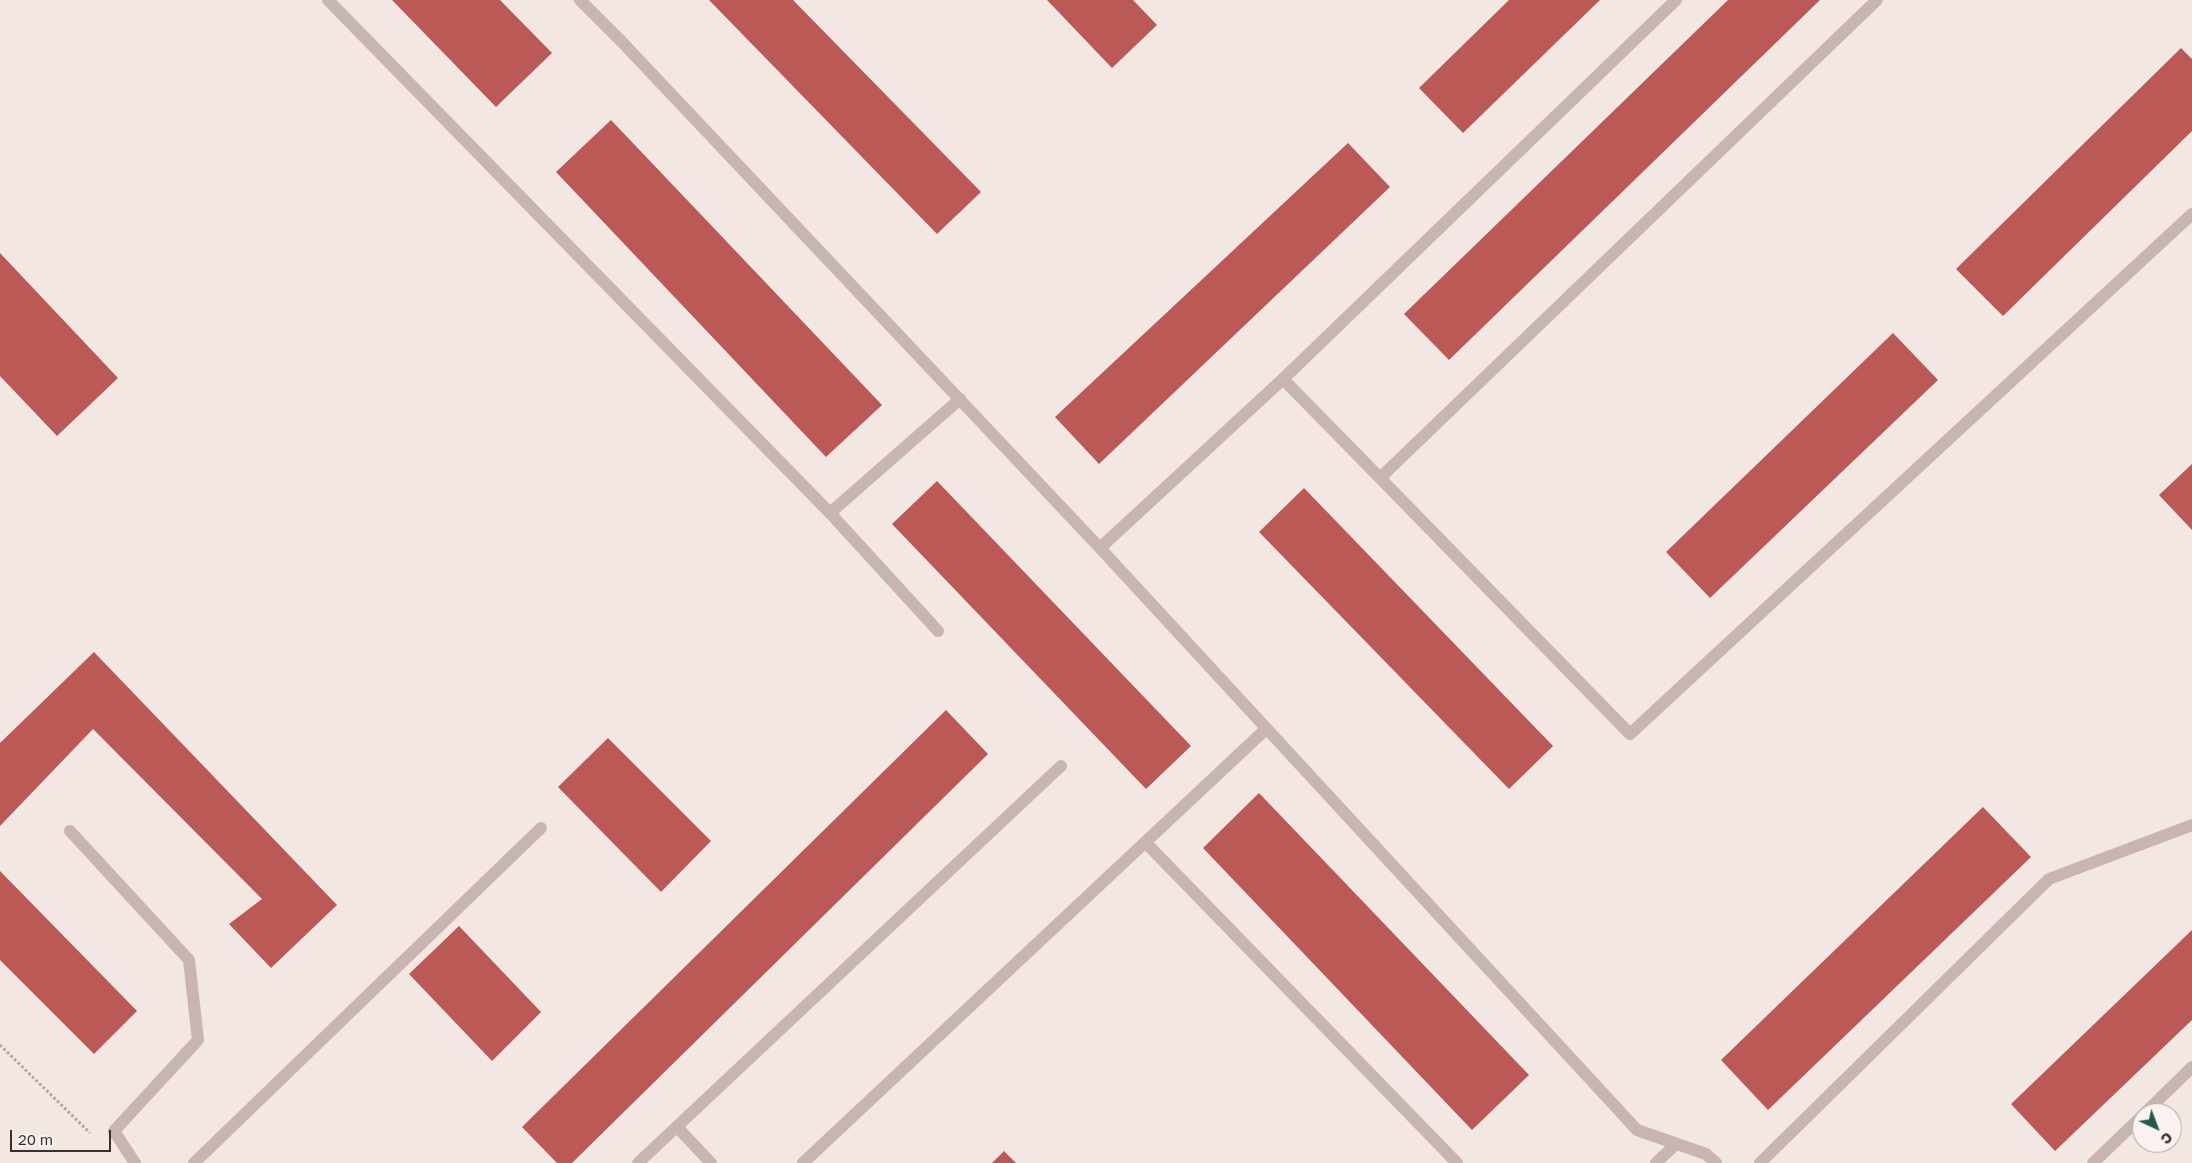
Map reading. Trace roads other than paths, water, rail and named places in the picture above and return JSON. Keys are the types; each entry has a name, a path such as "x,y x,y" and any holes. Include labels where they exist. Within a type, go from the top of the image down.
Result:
{"lane":[{"path":"328,0 830,513 938,631"},
{"path":"580,0 1100,548 1637,1130 1706,1154 1716,1163"},
{"path":"1100,548 1283,379 1676,0"},
{"path":"1380,478 1877,0"},
{"path":"1283,379 1630,734 2192,214"},
{"path":"830,513 960,399"},
{"path":"803,1163 1266,729"},
{"path":"638,1163 1061,766"},
{"path":"1760,1163 2049,879 2192,825"},
{"path":"194,1163 541,828"},
{"path":"70,830 190,960 198,1040 114,1131 134,1163"},
{"path":"1146,843 1457,1163"},
{"path":"2155,1103 2192,1067"},
{"path":"2093,1163 2132,1126"},
{"path":"677,1127 711,1163"},
{"path":"1656,1163 1676,1144"}]}
